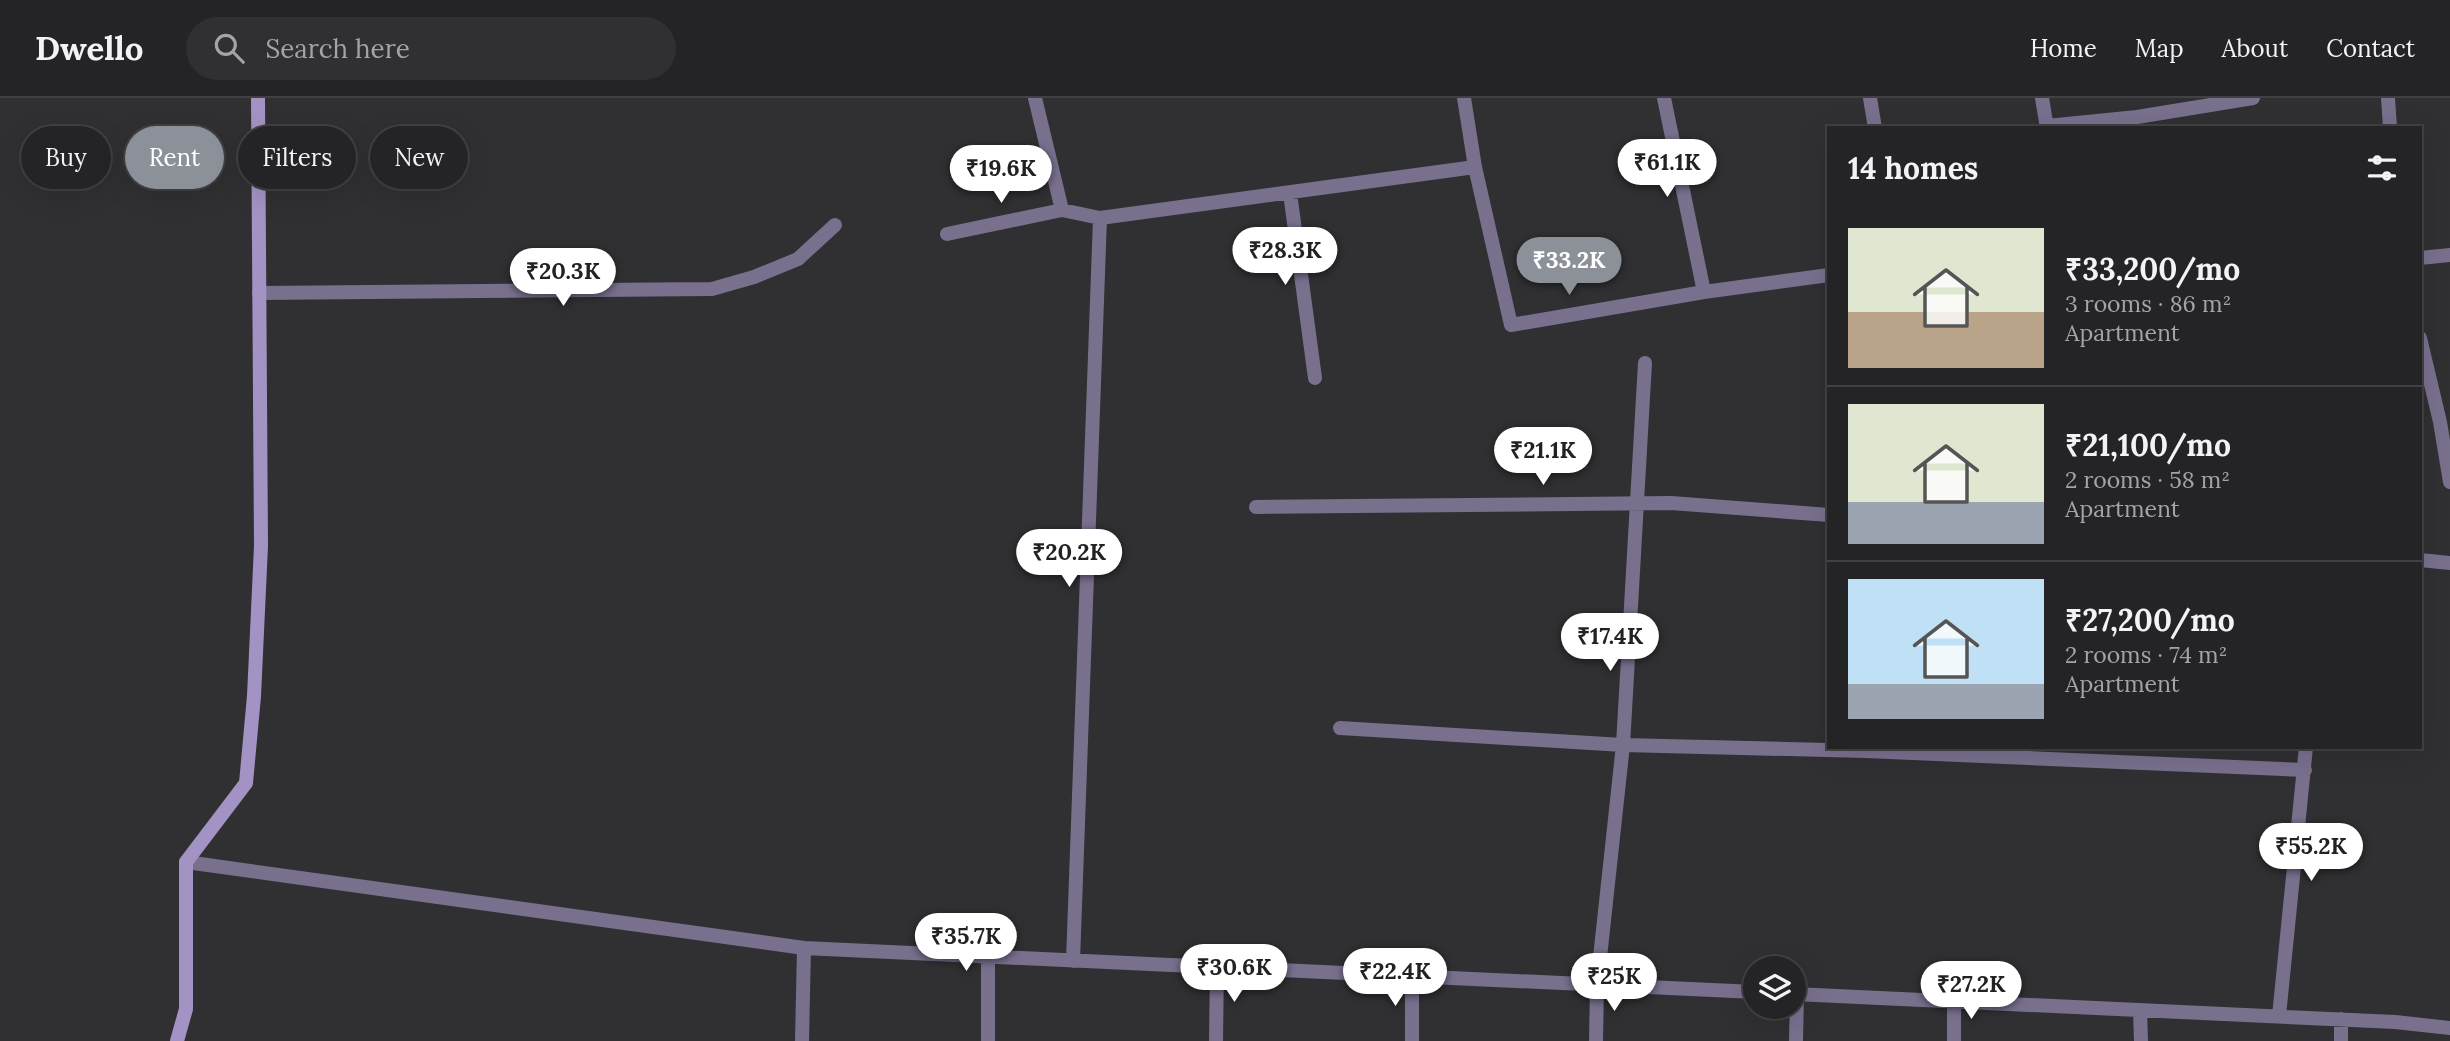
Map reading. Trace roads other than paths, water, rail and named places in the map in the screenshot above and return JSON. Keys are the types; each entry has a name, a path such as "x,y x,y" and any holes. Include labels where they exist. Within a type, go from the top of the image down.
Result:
{"street":[{"path":"177,1041 186,1009 186,862 246,783 254,696 261,546 258,98"},
{"path":"1035,98 1062,210"},
{"path":"1464,98 1475,167 1511,325 1704,292 1827,275"},
{"path":"1664,98 1704,292"},
{"path":"1870,98 1875,126"},
{"path":"2042,98 2047,126"},
{"path":"2388,98 2390,126"},
{"path":"2056,126 2137,117 2243,99"},
{"path":"947,234 1062,210 1100,218 1475,167"},
{"path":"1290,192 1315,378"},
{"path":"1073,961 1100,218"},
{"path":"259,293 712,289 754,277 799,258 835,225"},
{"path":"2422,258 2450,255"},
{"path":"2422,345 2445,421 2450,482"},
{"path":"1596,1041 1597,985 1623,745 1645,363"},
{"path":"1256,508 1671,503 1827,515"},
{"path":"2422,560 2450,563"},
{"path":"1340,729 1623,745 1866,751 2305,770"},
{"path":"2279,1016 2306,749"},
{"path":"186,862 804,948 1743,991"},
{"path":"802,1041 804,948"},
{"path":"988,957 988,1041"},
{"path":"1216,1041 1217,967"},
{"path":"1412,976 1412,1041"},
{"path":"1806,994 2341,1019 2450,1028"},
{"path":"1954,1001 1954,1041"},
{"path":"2140,1010 2141,1041"},
{"path":"1796,1019 1796,1041"},
{"path":"2341,1019 2341,1041"}]}
